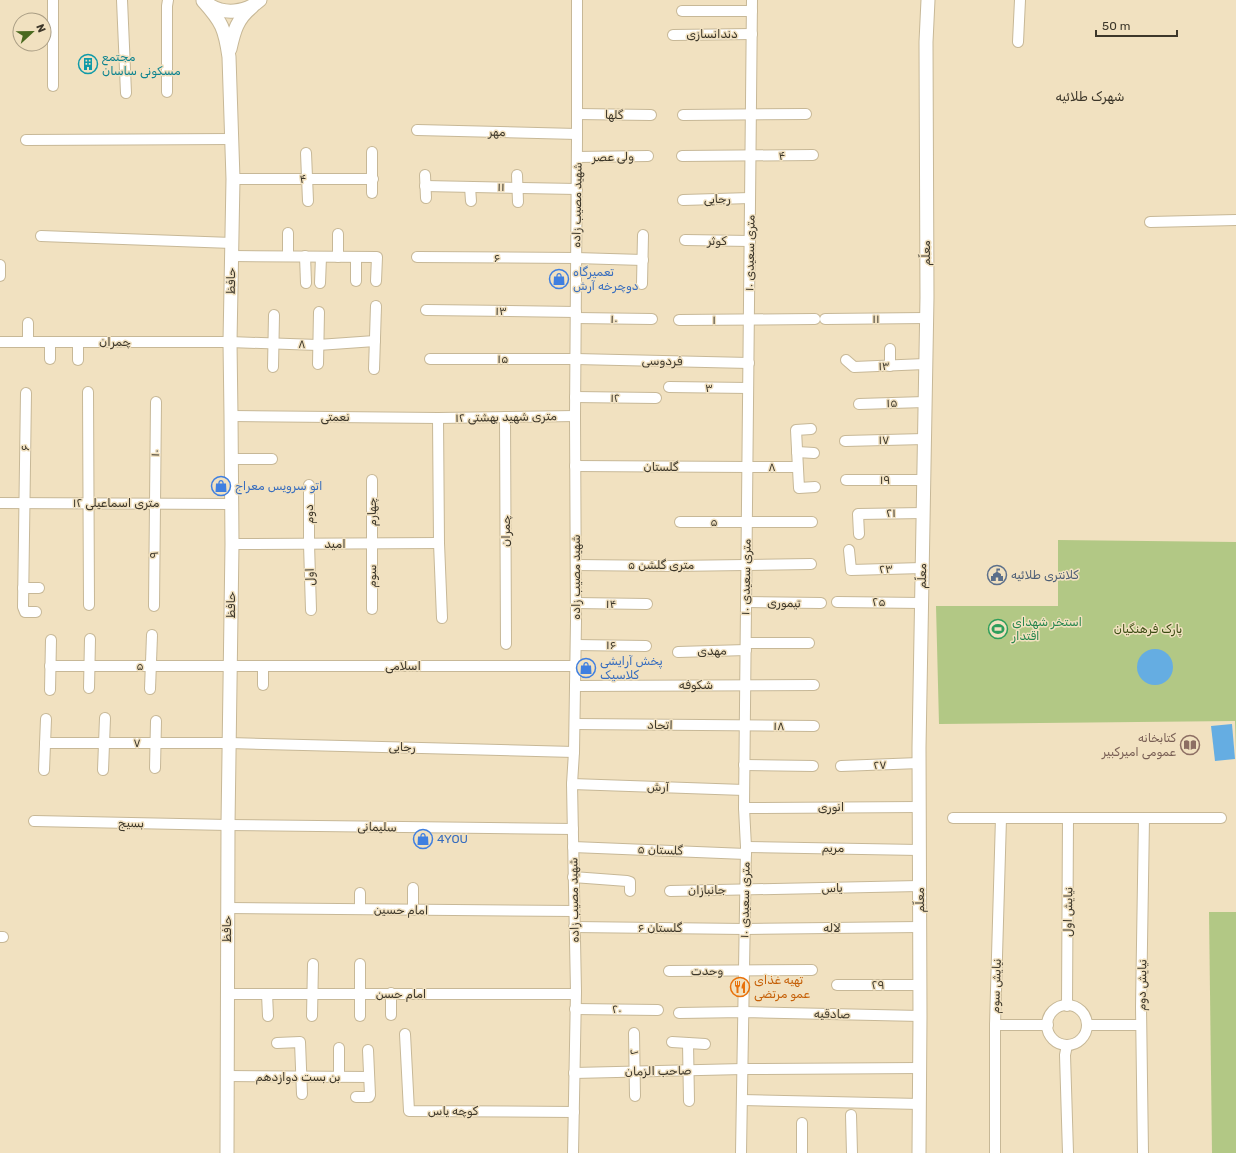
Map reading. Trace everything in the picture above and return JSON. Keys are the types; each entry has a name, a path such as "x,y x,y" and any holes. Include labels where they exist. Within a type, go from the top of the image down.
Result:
{"street":[{"path":"53,0 53,86"},
{"path":"122,0 126,93"},
{"path":"168,0 168,92"},
{"path":"203,0 213,8 227,11 241,10 258,2"},
{"name":"حافظ","path":"203,0 215,14 224,31 229,57 233,179 230,342 232,544 228,825 227,1153"},
{"name":"شهید مصیب زاده","path":"573,1153 576,994 572,784 575,724 576,646 576,0"},
{"name":"۱۰ متری سعیدی","path":"742,1153 746,850 744,764 752,0"},
{"name":"معلّم","path":"919,1153 919,763 926,318 926,42 928,0"},
{"path":"1018,42 1020,0"},
{"name":"حافظ","path":"229,57 235,29 241,17 258,2"},
{"path":"682,11 752,11"},
{"name":"دندانسازی","path":"673,35 752,34"},
{"name":"گلها","path":"577,114 651,115"},
{"path":"683,115 806,114"},
{"name":"مهر","path":"417,130 577,134"},
{"path":"26,140 232,139"},
{"path":"372,152 372,193"},
{"path":"306,153 308,200"},
{"name":"۴","path":"751,156 813,155"},
{"name":"ولی عصر","path":"577,157 648,156"},
{"path":"682,156 751,156"},
{"path":"425,175 426,198"},
{"path":"517,175 518,202"},
{"name":"۴","path":"233,179 373,179"},
{"name":"۱۱","path":"426,186 577,188"},
{"path":"470,187 470,202"},
{"name":"رجایی","path":"683,200 750,198"},
{"path":"1150,222 1236,220"},
{"path":"288,233 288,256"},
{"path":"338,234 338,257"},
{"path":"642,284 643,235"},
{"path":"41,236 232,242"},
{"name":"کوثر","path":"685,240 750,241"},
{"path":"232,256 377,257 376,281"},
{"path":"305,256 306,282"},
{"path":"320,283 321,257"},
{"path":"356,257 356,281"},
{"name":"۶","path":"417,258 576,258"},
{"path":"576,258 643,260"},
{"path":"0,265 0,276"},
{"path":"374,369 376,306"},
{"name":"۱۳","path":"426,310 576,315"},
{"path":"318,364 319,312"},
{"path":"273,367 274,315"},
{"name":"۱۰","path":"576,315 652,319"},
{"name":"۱۱","path":"749,320 926,318"},
{"name":"۱","path":"679,320 749,320"},
{"path":"28,323 28,342"},
{"name":"۸","path":"230,342 318,345 375,341"},
{"name":"چمران","path":"0,342 230,342"},
{"path":"50,342 50,359"},
{"path":"78,342 78,360"},
{"path":"890,349 890,366"},
{"name":"۱۵","path":"430,359 576,359"},
{"name":"فردوسی","path":"576,359 748,363"},
{"name":"۱۳","path":"846,360 854,367 925,364"},
{"name":"۳","path":"669,387 748,388"},
{"path":"88,392 89,605"},
{"name":"۶","path":"24,503 26,393"},
{"name":"۱۲","path":"575,397 656,398"},
{"name":"۱۰","path":"155,504 156,402"},
{"name":"۱۵","path":"859,404 925,402"},
{"name":"نعمتی","path":"231,416 438,418"},
{"name":"۱۲ متری شهید بهشتی","path":"438,418 575,416"},
{"name":"چمران","path":"505,417 506,644"},
{"path":"438,418 439,543 442,618"},
{"path":"811,430 796,430 797,467 799,488 815,487"},
{"name":"۱۷","path":"845,441 924,439"},
{"path":"797,452 814,453"},
{"path":"231,459 272,459"},
{"name":"گلستان","path":"575,466 747,467"},
{"name":"۸","path":"747,467 797,467"},
{"name":"چهارم","path":"372,480 372,544"},
{"name":"۱۹","path":"846,480 924,480"},
{"name":"دوم","path":"309,485 309,544"},
{"name":"۱۲ متری اسماعیلی","path":"0,503 231,504"},
{"path":"24,503 23,607 25,612 36,612"},
{"name":"۹","path":"154,606 155,504"},
{"name":"۲۱","path":"859,534 858,514 923,513"},
{"name":"۵","path":"680,522 747,522"},
{"path":"747,522 812,522"},
{"name":"امید","path":"232,544 439,543"},
{"name":"اول","path":"309,544 311,610"},
{"name":"سوم","path":"372,544 372,609"},
{"name":"۲۳","path":"849,550 851,570 922,568"},
{"path":"746,565 811,564"},
{"name":"۵ متری گلشن","path":"576,565 746,565"},
{"path":"24,588 39,588"},
{"name":"تیموری","path":"746,602 821,603"},
{"name":"۲۵","path":"837,602 921,603"},
{"name":"۱۴","path":"576,603 647,604"},
{"path":"150,689 152,635"},
{"path":"89,688 90,639"},
{"path":"50,690 51,640"},
{"path":"746,647 809,643"},
{"name":"۱۶","path":"576,646 646,646"},
{"name":"مهدی","path":"678,652 746,647"},
{"name":"۵","path":"50,666 230,666"},
{"name":"اسلامی","path":"230,666 575,666"},
{"path":"262,685 263,666"},
{"path":"745,685 814,686"},
{"name":"شکوفه","path":"575,686 745,685"},
{"path":"103,770 105,718"},
{"path":"44,770 46,719"},
{"path":"155,768 156,721"},
{"name":"اتحاد","path":"575,724 745,726"},
{"name":"۱۸","path":"745,726 814,726"},
{"name":"۷","path":"45,743 230,743"},
{"name":"رجایی","path":"230,743 574,752"},
{"name":"۲۷","path":"841,766 919,763"},
{"path":"744,764 812,766"},
{"name":"آرش","path":"572,784 744,790"},
{"name":"انوری","path":"744,808 919,807"},
{"path":"953,818 1221,818"},
{"name":"نیایش سوم","path":"995,1153 995,1025 1001,818"},
{"name":"نیایش اول","path":"1067,1006 1068,818"},
{"name":"نیایش دوم","path":"1143,1153 1141,1025 1144,818"},
{"name":"بسیج","path":"34,821 228,825"},
{"name":"سلیمانی","path":"228,825 573,829"},
{"name":"گلستان ۵","path":"574,847 746,850"},
{"name":"مریم","path":"746,850 919,850"},
{"path":"573,877 627,881 630,882 630,891"},
{"name":"یاس","path":"745,890 919,886"},
{"path":"413,888 413,910"},
{"name":"جانبازان","path":"670,891 745,890"},
{"path":"360,893 360,909"},
{"name":"امام حسین","path":"228,908 574,910"},
{"name":"گلستان ۶","path":"574,927 745,928"},
{"name":"لاله","path":"745,928 920,927"},
{"path":"312,1016 314,964"},
{"path":"360,964 360,1016"},
{"name":"وحدت","path":"669,971 812,970"},
{"name":"۲۹","path":"837,984 920,985"},
{"name":"امام حسن","path":"227,994 576,994"},
{"path":"268,994 268,1016"},
{"path":"391,994 391,1015"},
{"path":"1067,1006 1078,1009 1086,1019 1087,1025 1086,1032 1079,1042 1067,1045 1055,1041 1051,1037 1048,1025 1051,1014 1055,1010 1067,1006"},
{"name":"۲۰","path":"575,1009 658,1010"},
{"name":"صادقیه","path":"679,1012 920,1016"},
{"path":"995,1025 1048,1025"},
{"path":"1087,1025 1141,1025"},
{"name":"۲","path":"634,1033 634,1072"},
{"name":"کوچه یاس","path":"405,1034 409,1111 574,1112"},
{"path":"277,1043 300,1042 302,1094"},
{"path":"672,1042 705,1044"},
{"path":"688,1043 689,1101"},
{"path":"1067,1045 1065,1055 1068,1153"},
{"path":"339,1048 339,1077"},
{"path":"356,1098 370,1096 368,1050"},
{"name":"صاحب الزمان","path":"574,1073 743,1069 920,1068"},
{"path":"634,1072 635,1096"},
{"name":"بن بست دوازدهم","path":"227,1076 369,1077"},
{"path":"742,1100 920,1104"},
{"path":"851,1115 852,1153"},
{"path":"802,1123 802,1153"},
{"path":"573,1153 578,1153"}],"green space":[{"name":"پارک فرهنگیان","path":"1058,540 1236,542 1236,753 1235,721 939,724 936,606 1058,606"},
{"path":"1209,912 1236,912 1236,1153 1212,1153"}],"water":[{"path":"1159,649 1168,654 1172,660 1172,674 1168,680 1159,685 1151,685 1142,680 1138,674 1137,663 1142,654 1148,650"},
{"path":"1232,724 1235,759 1215,761 1211,726"}],"place":[{"name":"مجتمع مسکونی ساسان","path":"88,64"},
{"name":"تعمیرگاه دوچرخه آرش","path":"559,279"},
{"name":"اتو سرویس معراج","path":"221,486"},
{"name":"کلانتری طلائیه","path":"997,575"},
{"name":"استخر شهدای اقتدار","path":"998,629"},
{"name":"پخش آرایشی کلاسیک","path":"586,668"},
{"name":"کتابخانه عمومی امیرکبیر","path":"1190,745"},
{"name":"4YOU","path":"423,839"},
{"name":"تهیه غذای عمو مرتضی","path":"740,987"}],"district":[{"name":"شهرک طلائیه","path":"1090,96"}]}
